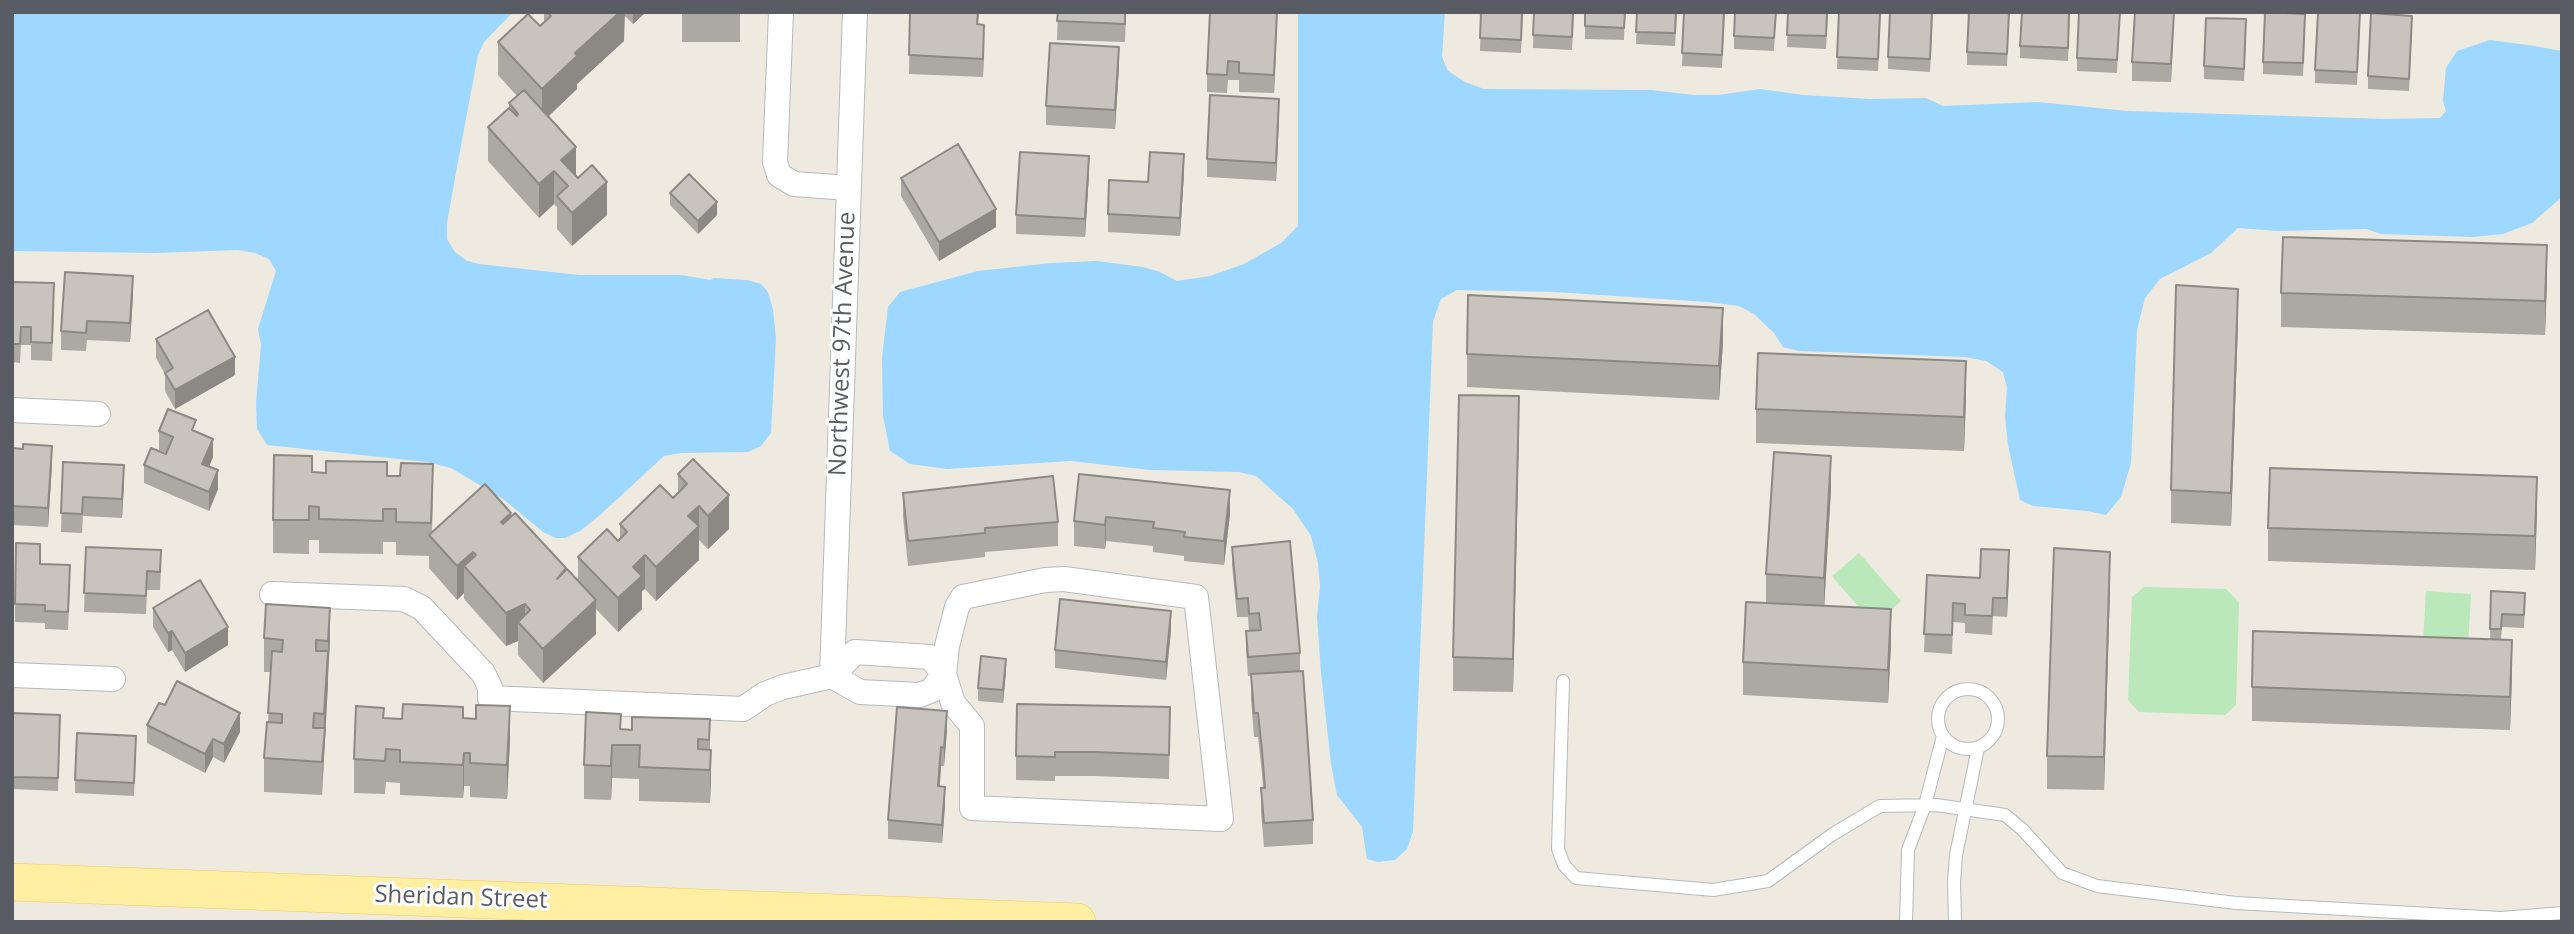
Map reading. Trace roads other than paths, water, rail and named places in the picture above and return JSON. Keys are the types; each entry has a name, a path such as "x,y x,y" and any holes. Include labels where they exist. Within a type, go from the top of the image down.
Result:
{"main road":[{"name":"Sheridan Street","path":"12,882 1077,922"}],"street":[{"path":"781,12 775,162 779,175 793,184 848,188"},
{"name":"Northwest 97th Avenue","path":"832,676 855,12"},
{"path":"12,410 98,414"},
{"path":"272,594 404,599 422,608 483,673 490,687 490,698 743,709 765,694 783,687 832,676 855,652 930,657 944,674 953,703 972,726 972,808 1221,820 1196,597 1064,579 1045,580 963,597 957,607 947,646 944,674 932,690 920,695 860,692 832,676"},
{"path":"12,675 113,679"}],"lane":[{"path":"1563,681 1558,849 1563,865 1576,878 1713,890 1768,881 1833,834 1880,806 1924,805 2005,815 2023,830 2062,873 2096,886 2250,904 2501,918 2562,913"},
{"path":"1962,689 1978,690 1995,705 1998,724 1994,736 1978,748 1965,750 1954,747 1942,736 1937,724 1941,704 1954,692 1962,689"},
{"path":"1906,922 1908,850 1924,805 1942,736"},
{"path":"1955,922 1954,882 1978,748"}],"water":[{"path":"12,12 513,12 484,42 478,55 447,223 447,239 455,252 467,261 479,264 579,275 682,275 710,280 747,280 761,284 768,292 773,310 776,338 771,433 761,446 748,452 681,453 664,456 600,515 580,531 565,538 556,538 543,532 503,499 451,468 427,462 267,445 257,429 256,402 261,345 258,329 276,271 269,259 238,250 155,253 12,251"},
{"path":"1298,12 1445,12 1442,57 1448,71 1465,82 1484,89 1651,90 1718,95 1760,89 1803,95 1871,99 1926,98 1943,106 2038,102 2128,111 2385,119 2440,118 2446,111 2443,101 2446,68 2457,51 2490,40 2528,45 2562,51 2562,197 2532,223 2503,234 2473,237 2381,234 2366,229 2277,231 2238,228 2211,253 2160,279 2145,298 2137,330 2131,463 2121,497 2106,515 2033,506 2020,500 2008,445 2005,417 2007,387 2003,372 1986,361 1965,357 1799,351 1783,347 1774,333 1754,314 1739,306 1554,292 1457,290 1441,299 1433,321 1413,832 1407,849 1395,860 1378,862 1367,859 1362,827 1337,795 1321,673 1317,617 1320,586 1318,563 1311,536 1293,509 1256,476 1239,472 1150,470 1071,461 947,469 910,464 890,451 883,416 882,357 888,307 900,292 978,271 1097,261 1143,267 1177,281 1210,276 1244,264 1281,243 1298,226"}]}
